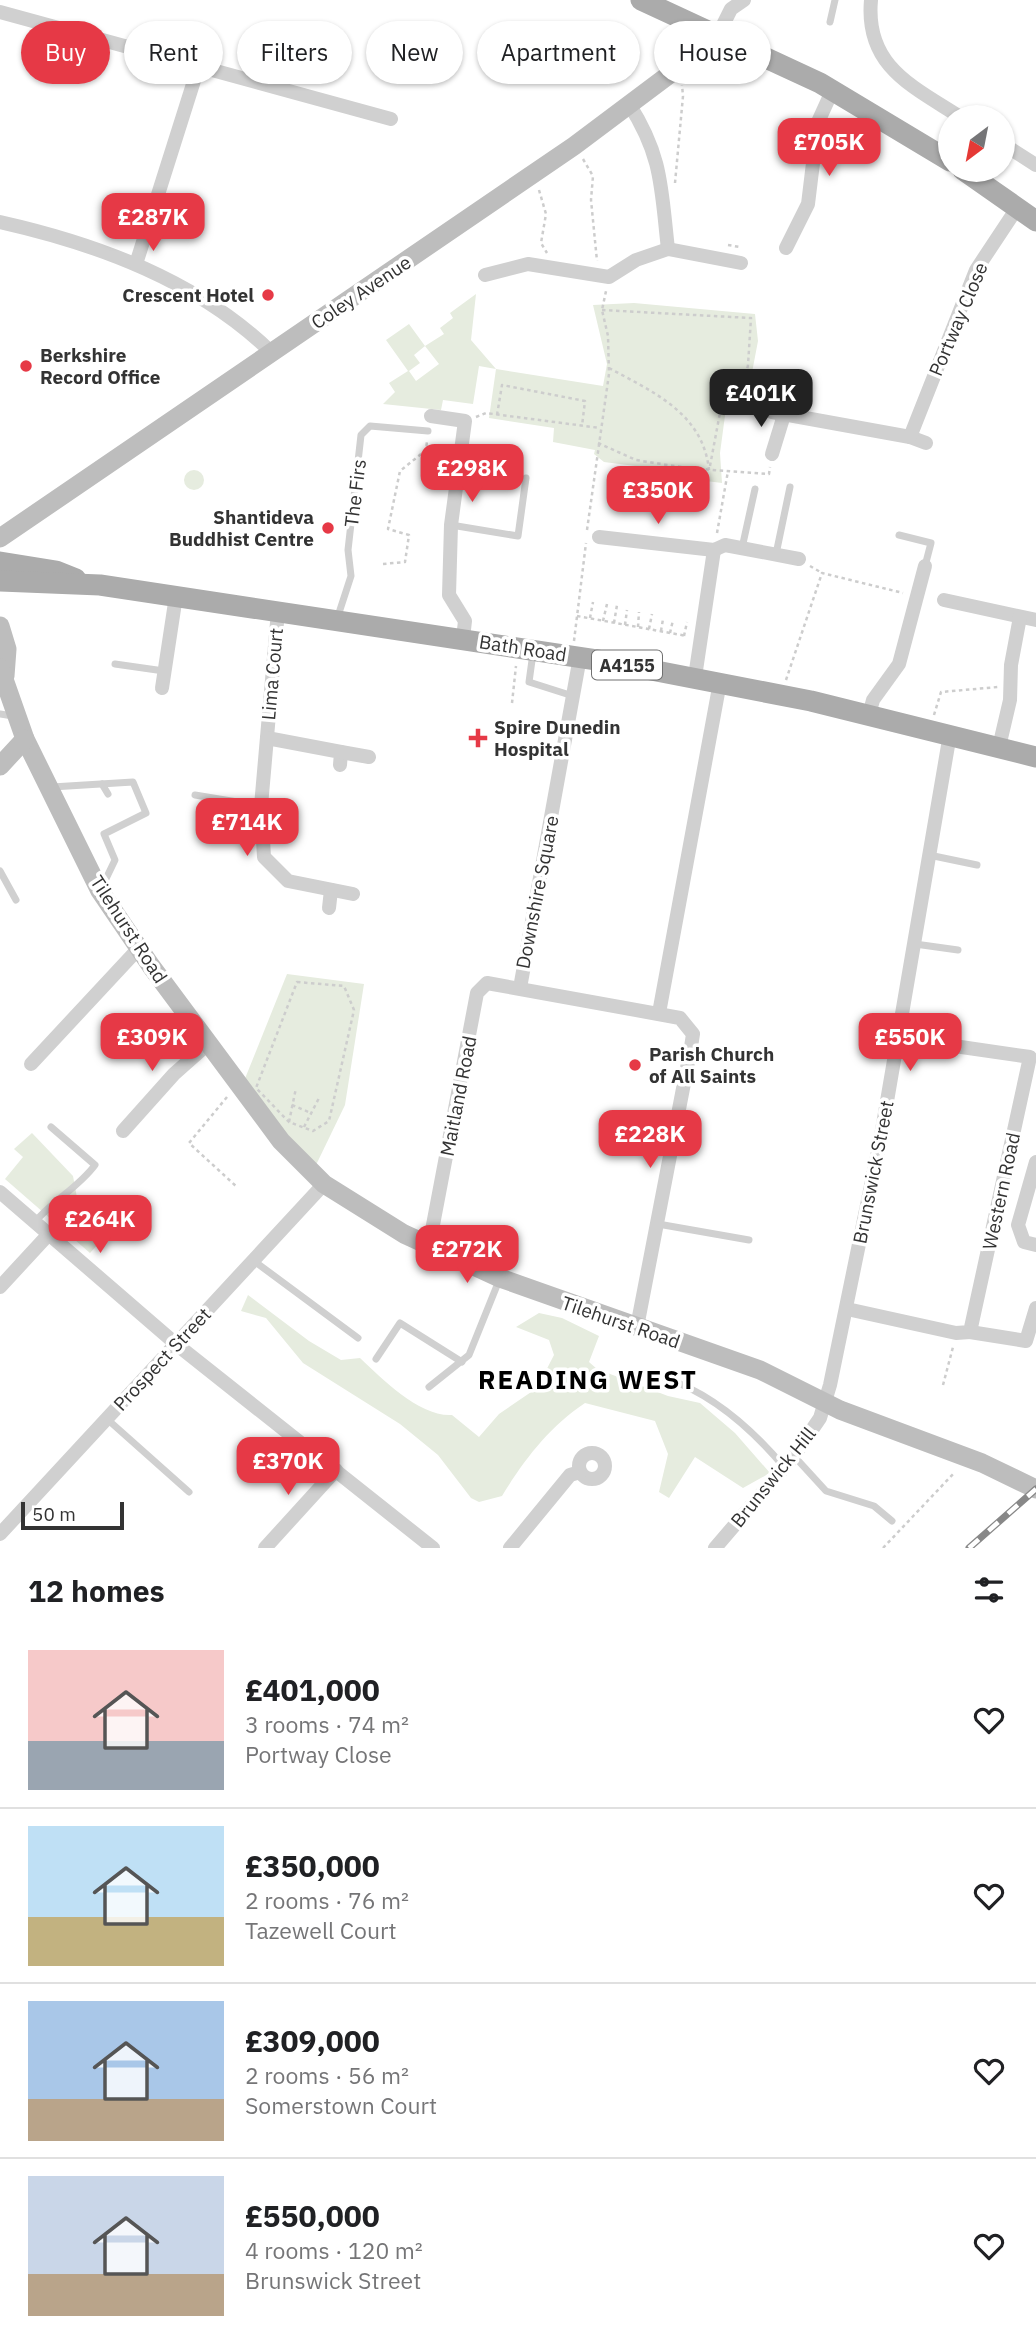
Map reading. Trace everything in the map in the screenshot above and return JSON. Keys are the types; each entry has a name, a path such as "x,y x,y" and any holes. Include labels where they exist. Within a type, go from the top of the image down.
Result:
{"main road":[{"path":"641,0 687,21"},
{"path":"771,60 833,89 938,154"},
{"path":"980,182 1036,221"},
{"name":"Bath Road","path":"0,562 56,571 87,584"},
{"name":"Bath Road","path":"0,581 43,585 87,584 534,649 720,682 950,734 1036,757"}],"street":[{"name":"Coley Avenue","path":"721,21 744,0"},
{"path":"872,0 869,24 880,52 897,77 941,105"},
{"path":"0,12 124,45"},
{"path":"223,72 391,119"},
{"path":"136,264 193,84"},
{"name":"Coley Avenue","path":"0,538 535,173 656,84"},
{"path":"786,248 808,204 818,122 833,89"},
{"path":"629,104 648,133 657,159 667,249"},
{"path":"1015,152 1036,165"},
{"name":"Portway Close","path":"910,437 976,270 1017,208"},
{"path":"0,222 64,237 136,264 228,318 271,352"},
{"path":"485,275 546,260 609,277 635,260 667,249 741,263"},
{"path":"772,454 778,414 910,437 926,443"},
{"path":"432,415 465,421 451,525 449,595 465,621 463,638"},
{"path":"599,537 714,550 725,545 799,559"},
{"path":"695,677 714,550"},
{"path":"869,715 873,699 899,664 925,566"},
{"path":"162,688 176,596"},
{"path":"944,600 1036,620"},
{"name":"Lima Court","path":"278,611 261,806 264,857 288,881 353,894"},
{"path":"999,747 1020,617"},
{"name":"Tilehurst Road","path":"0,626 7,649 2,672 9,715 25,739 100,891 281,1141 324,1184 375,1217 429,1246 500,1278 760,1370 825,1402 982,1464 1036,1489"},
{"name":"Downshire Square","path":"580,657 520,988 680,1018 693,1034 637,1327"},
{"path":"659,1013 720,682"},
{"name":"Brunswick Street","path":"825,1402 847,1309 899,1038 950,734"},
{"name":"Lima Court","path":"267,738 340,759 369,757"},
{"path":"0,766 25,739"},
{"path":"329,908 331,890"},
{"path":"31,1064 139,948"},
{"name":"Maitland Road","path":"429,1246 477,993 487,982 520,988"},
{"name":"Western Road","path":"899,1038 1030,1057 963,1333"},
{"path":"123,1131 174,1073 209,1043"},
{"path":"1036,1162 1018,1225 1024,1242 1036,1245"},
{"name":"Prospect Street","path":"0,1534 324,1184"},
{"path":"0,1192 176,1344 433,1548"},
{"path":"0,1287 48,1235"},
{"path":"847,1309 963,1333 1026,1341 1036,1308"},
{"name":"Brunswick Hill","path":"715,1548 789,1461 820,1418 825,1402"},
{"path":"265,1548 336,1471"},
{"path":"510,1548 570,1475 580,1472"}],"lane":[{"path":"830,22 835,0"},
{"name":"The Firs","path":"337,619 351,576 348,550 361,435 370,426 428,431"},
{"path":"451,525 517,536 526,478"},
{"path":"776,555 790,487"},
{"path":"741,548 755,489"},
{"path":"899,535 931,543 925,566"},
{"path":"534,649 529,682 573,696"},
{"path":"115,664 164,671"},
{"path":"48,787 132,782 146,813 104,834 115,860 100,891"},
{"path":"102,784 107,794"},
{"path":"195,795 261,806"},
{"path":"118,815 121,825"},
{"path":"928,855 977,864"},
{"path":"0,871 16,900"},
{"path":"914,944 958,950"},
{"path":"34,1223 52,1202 85,1178 95,1165 51,1127"},
{"path":"658,1224 749,1240"},
{"path":"254,1261 358,1338"},
{"path":"429,1387 469,1355 500,1278"},
{"path":"376,1359 400,1323 462,1362"},
{"path":"665,1378 694,1388 713,1405 745,1424 827,1492 874,1506 892,1521"},
{"path":"106,1419 189,1492"}],"path":[{"path":"675,188 683,96 681,84"},
{"path":"465,421 486,413 600,428 609,368 608,336 602,310 609,277 597,264 591,200 593,176 574,146"},
{"path":"535,173 546,214 541,243 546,260"},
{"path":"716,243 740,247"},
{"path":"602,310 751,318 748,365 741,401"},
{"path":"609,368 644,385 678,409 704,445 709,470"},
{"path":"497,415 502,385 585,401 582,426"},
{"path":"709,470 722,402 741,401 778,414"},
{"path":"383,564 405,562 409,534 388,529 400,471 426,450 428,431"},
{"path":"598,443 636,460 709,470 769,474 772,454"},
{"path":"714,550 728,471"},
{"path":"786,680 822,573 916,596"},
{"path":"590,618 593,602"},
{"path":"604,621 607,604"},
{"path":"614,623 617,605"},
{"path":"625,625 626,610"},
{"path":"638,627 639,612"},
{"path":"649,629 652,614"},
{"path":"577,616 701,639"},
{"path":"661,631 663,619"},
{"path":"670,633 673,620"},
{"path":"684,636 687,622"},
{"path":"512,703 517,665"},
{"path":"934,715 941,692 1010,686"},
{"path":"297,982 344,986 354,1010 329,1121 313,1131 289,1122 256,1088 276,1029 297,982"},
{"path":"237,1186 189,1143 238,1084"},
{"path":"289,1122 296,1088"},
{"path":"304,1128 319,1098"},
{"path":"292,1105 312,1113"},
{"path":"943,1385 963,1333"},
{"path":"883,1548 934,1497 956,1469"}],"shaded area":[{"path":"476,294 471,340 496,369 479,366 473,404 443,400 441,410 383,404 395,392 389,383 408,371 386,340 409,324 425,346 444,334 440,328 453,318 450,313","holes":["425,346 439,364 416,381 409,371 420,363 414,355"]},
{"path":"634,303 755,314 758,341 746,404 726,408 720,453 722,483 674,477 674,471 604,462 594,454 595,450 553,442 554,428 489,418 496,369 603,386 607,364 593,305"},
{"path":"194,470 201,473 204,480 201,487 194,490 187,487 184,480 187,473"},
{"path":"287,974 364,984 345,1105 316,1165 242,1086"},
{"path":"32,1133 73,1176 78,1203 92,1216 85,1225 100,1242 90,1253 5,1179 23,1157 14,1149"},
{"path":"248,1295 309,1341 341,1360 360,1358 402,1395 427,1410 452,1415 479,1437 499,1414 537,1388 554,1355 549,1340 516,1327 539,1313 562,1318 599,1336 589,1362 597,1369 668,1396 700,1403 735,1433 770,1473 743,1488 695,1457 669,1498 659,1492 668,1454 655,1421 585,1403 538,1445 502,1496 479,1502 471,1498 438,1455 400,1424 303,1363 266,1318 241,1311"}],"railway":[{"path":"969,1548 1036,1489"}],"place":[{"name":"Crescent Hotel","path":"268,295"},
{"name":"Berkshire Record Office","path":"26,366"},
{"name":"Shantideva Buddhist Centre","path":"328,528"},
{"name":"Spire Dunedin Hospital","path":"478,738"},
{"name":"Parish Church of All Saints","path":"635,1065"}],"district":[{"name":"READING WEST","path":"588,1379"}]}
